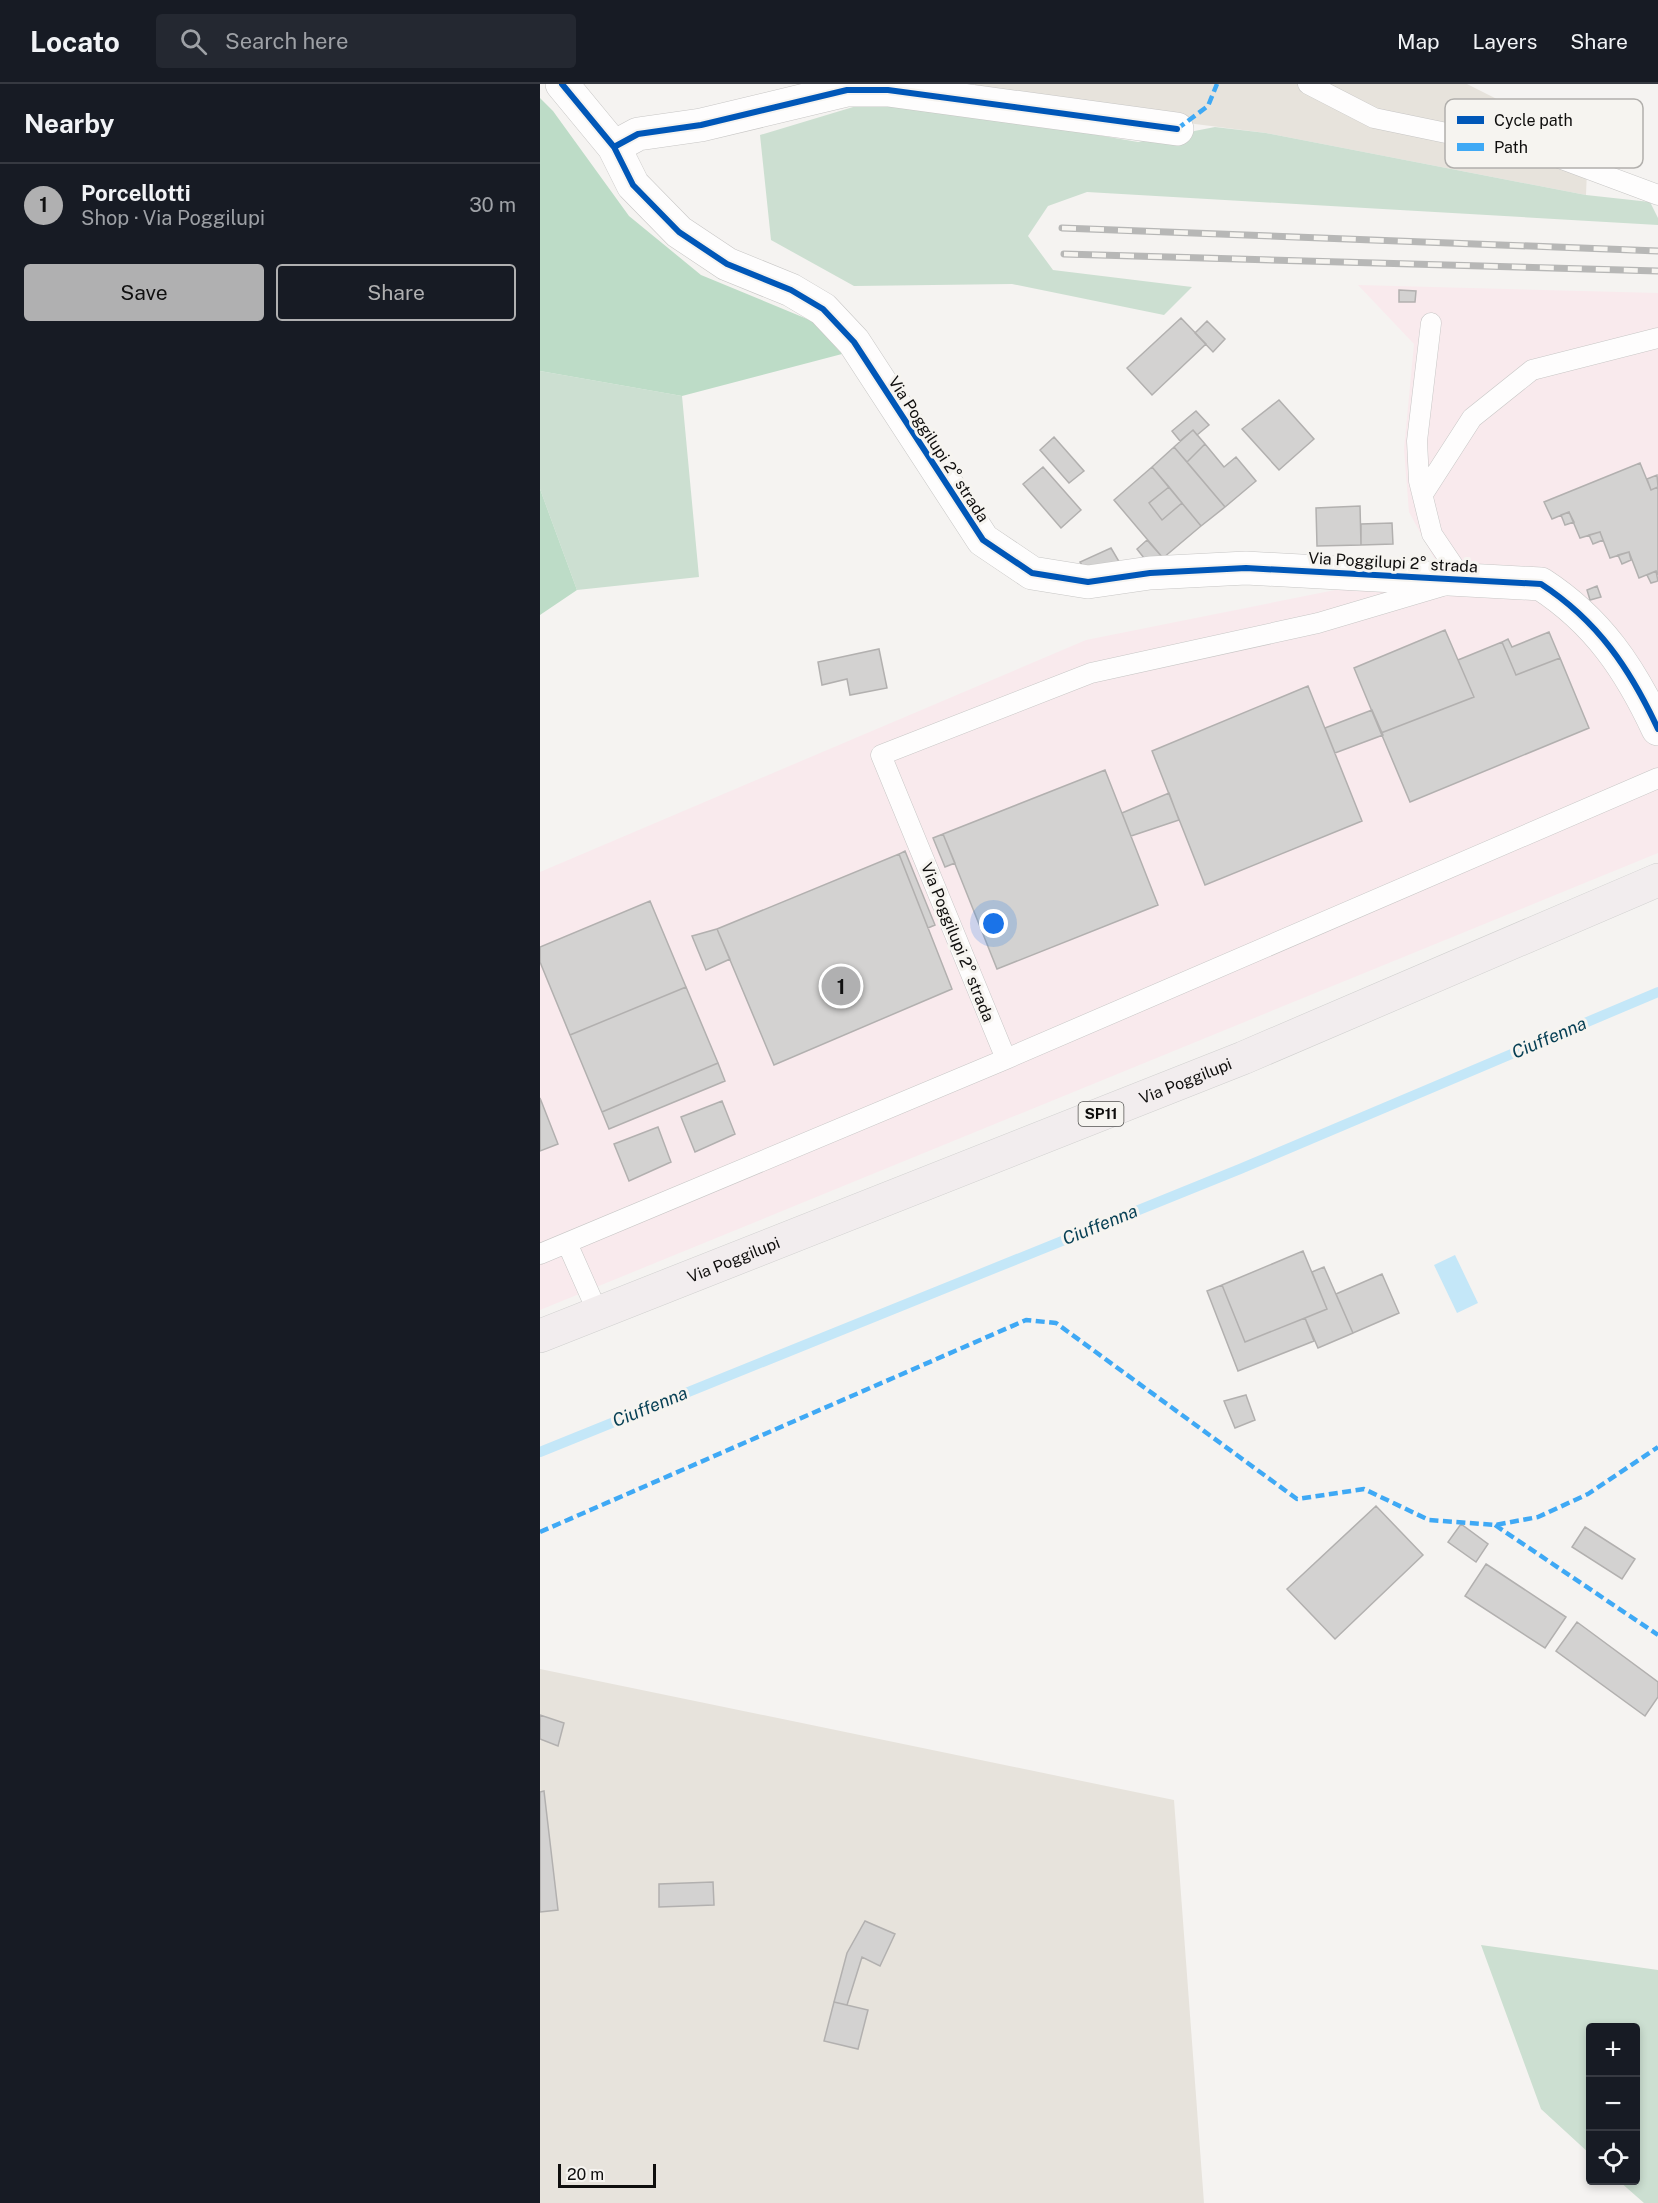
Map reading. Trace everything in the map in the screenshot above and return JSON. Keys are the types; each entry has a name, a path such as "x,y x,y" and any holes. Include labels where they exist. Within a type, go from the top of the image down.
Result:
{"main road":[{"name":"Via Poggilupi","path":"540,1336 1243,1058 1658,880"}],"street":[{"name":"Via Poggilupi 2° strada","path":"562,84 614,147 633,185 679,232 727,264 791,290 823,309 854,342 983,540 1032,573 1088,582 1150,573 1246,568 1541,584 1568,602 1597,629 1639,688 1658,729"},
{"path":"614,147 638,134 701,125 847,90 888,90 1177,129"}],"lane":[{"path":"1308,84 1374,118 1445,133"},
{"path":"1586,168 1658,195"},
{"path":"1431,323 1417,441 1423,494 1432,534 1463,580"},
{"path":"1423,494 1472,418 1532,370 1658,338"},
{"name":"Via Poggilupi 2° strada","path":"1006,1059 881,755 1091,673 1318,623 1463,580"},
{"path":"540,1254 1006,1059 1658,778"},
{"path":"567,1243 598,1313"}],"shaded area":[{"path":"975,84 1467,84 1497,99 1445,99 1445,168 1266,133 974,96"},
{"path":"1447,168 1587,168 1586,195"},
{"path":"1358,285 1658,293 1658,853 540,1310 540,872 1086,640 1440,569 1409,512 1404,449 1414,344"},
{"path":"540,1669 1174,1800 1204,2203 540,2203"}],"green space":[{"path":"540,98 553,111 629,216 701,275 812,321 842,354 682,396 540,371"},
{"path":"883,98 1138,142 1215,127 1266,133 1586,195 1650,202 1658,218 1658,225 1087,192 1048,206 1028,236 1053,270 1192,287 1164,315 1012,284 854,286 771,240 760,135"},
{"path":"540,371 682,396 699,577 577,590 540,489"},
{"path":"540,489 577,590 540,615"},
{"path":"1481,1945 1658,1970 1658,2203 1644,2203 1624,2185 1640,2185 1640,2023 1586,2023 1586,2150 1541,2109"}],"water":[{"path":"1455,1255 1478,1303 1457,1313 1434,1265"}],"building":[{"path":"1399,290 1416,291 1415,302 1399,302"},
{"path":"1181,318 1206,344 1152,395 1127,368"},
{"path":"1207,321 1225,339 1213,352 1195,333"},
{"path":"1279,400 1314,439 1279,470 1242,429"},
{"path":"1196,411 1209,425 1197,435 1193,430 1180,441 1172,431"},
{"path":"1193,430 1205,444 1187,462 1174,447"},
{"path":"1054,437 1084,471 1069,483 1040,450"},
{"path":"1205,444 1224,467 1236,457 1256,481 1225,507 1187,462"},
{"path":"1174,447 1225,507 1201,526 1152,467"},
{"path":"1640,463 1651,490 1658,487 1658,575 1656,571 1639,578 1629,552 1610,558 1600,532 1580,538 1569,512 1552,519 1544,502"},
{"path":"1043,467 1081,510 1061,528 1023,484"},
{"path":"1152,467 1169,487 1149,503 1162,520 1182,503 1201,526 1163,558 1114,500"},
{"path":"1657,475 1658,487 1651,490 1647,479"},
{"path":"1169,487 1182,503 1162,520 1149,503"},
{"path":"1360,506 1361,545 1317,546 1316,508"},
{"path":"1569,512 1574,522 1565,525 1561,515"},
{"path":"1392,523 1393,544 1361,545 1361,524"},
{"path":"1600,532 1603,540 1593,544 1589,535"},
{"path":"1147,540 1163,558 1151,567 1137,549"},
{"path":"1111,548 1124,570 1086,572 1080,562"},
{"path":"1629,552 1631,560 1622,564 1618,555"},
{"path":"1656,571 1658,581 1651,583 1647,575"},
{"path":"1597,586 1601,597 1590,600 1587,590"},
{"path":"1445,630 1474,697 1381,733 1354,668"},
{"path":"1549,632 1560,658 1516,675 1502,642 1508,639 1512,647"},
{"path":"1502,642 1516,675 1560,658 1589,728 1410,802 1381,733 1474,697 1458,660"},
{"path":"879,649 887,688 850,695 847,679 822,685 818,662"},
{"path":"1308,686 1362,821 1205,885 1152,751"},
{"path":"1372,710 1383,735 1335,753 1325,728"},
{"path":"1105,770 1158,905 997,969 943,834"},
{"path":"1169,793 1179,820 1131,836 1122,813"},
{"path":"943,834 955,863 945,867 933,838"},
{"path":"905,851 935,925 928,928 899,854"},
{"path":"899,854 952,989 774,1065 717,929"},
{"path":"650,901 686,987 570,1035 540,962 540,947"},
{"path":"717,929 730,959 706,970 692,936"},
{"path":"686,987 718,1063 602,1112 570,1035"},
{"path":"718,1063 725,1081 609,1129 602,1112"},
{"path":"540,1098 558,1144 540,1151"},
{"path":"722,1101 735,1134 695,1152 681,1117"},
{"path":"658,1127 671,1162 629,1181 614,1144"},
{"path":"1303,1251 1327,1309 1245,1342 1222,1285"},
{"path":"1324,1267 1353,1333 1318,1348 1305,1318 1327,1309 1312,1272"},
{"path":"1382,1274 1399,1313 1353,1333 1336,1294"},
{"path":"1222,1285 1245,1342 1305,1318 1314,1341 1238,1371 1207,1291"},
{"path":"1246,1395 1255,1420 1235,1428 1224,1401"},
{"path":"1376,1506 1423,1555 1335,1639 1287,1589"},
{"path":"1461,1524 1488,1544 1476,1562 1448,1542"},
{"path":"1585,1527 1635,1559 1622,1579 1572,1547"},
{"path":"1486,1564 1566,1617 1545,1648 1465,1596"},
{"path":"1577,1622 1658,1682 1658,1697 1645,1716 1556,1651"},
{"path":"540,1715 564,1723 558,1746 540,1739"},
{"path":"544,1791 558,1910 540,1912 540,1792"},
{"path":"713,1882 714,1905 659,1907 659,1884"},
{"path":"865,1921 895,1934 880,1966 862,1957 847,2005 834,2002 847,1953"},
{"path":"834,2002 868,2010 858,2049 824,2041"}],"waterway":[{"name":"Ciuffenna","path":"540,1452 1240,1169 1658,992"}],"railway":[{"path":"1062,228 1658,251"},
{"path":"1064,254 1658,271"}],"marked path":[{"path":"1177,129 1208,106 1217,84"},
{"path":"540,1532 1026,1320 1056,1323 1297,1499 1364,1489 1429,1520 1495,1525 1538,1517 1588,1494 1658,1447"},
{"path":"1495,1525 1658,1635"}],"cycle path":[{"path":"562,84 614,147 633,185 679,232 727,264 791,290 823,309 854,342 983,540 1032,573 1088,582 1150,573 1246,568 1541,584 1561,598 1596,630 1636,686 1658,729"},
{"path":"614,147 638,134 701,125 847,90 888,90 1177,129"}],"place":[{"name":"Porcellotti","path":"841,986"}]}
